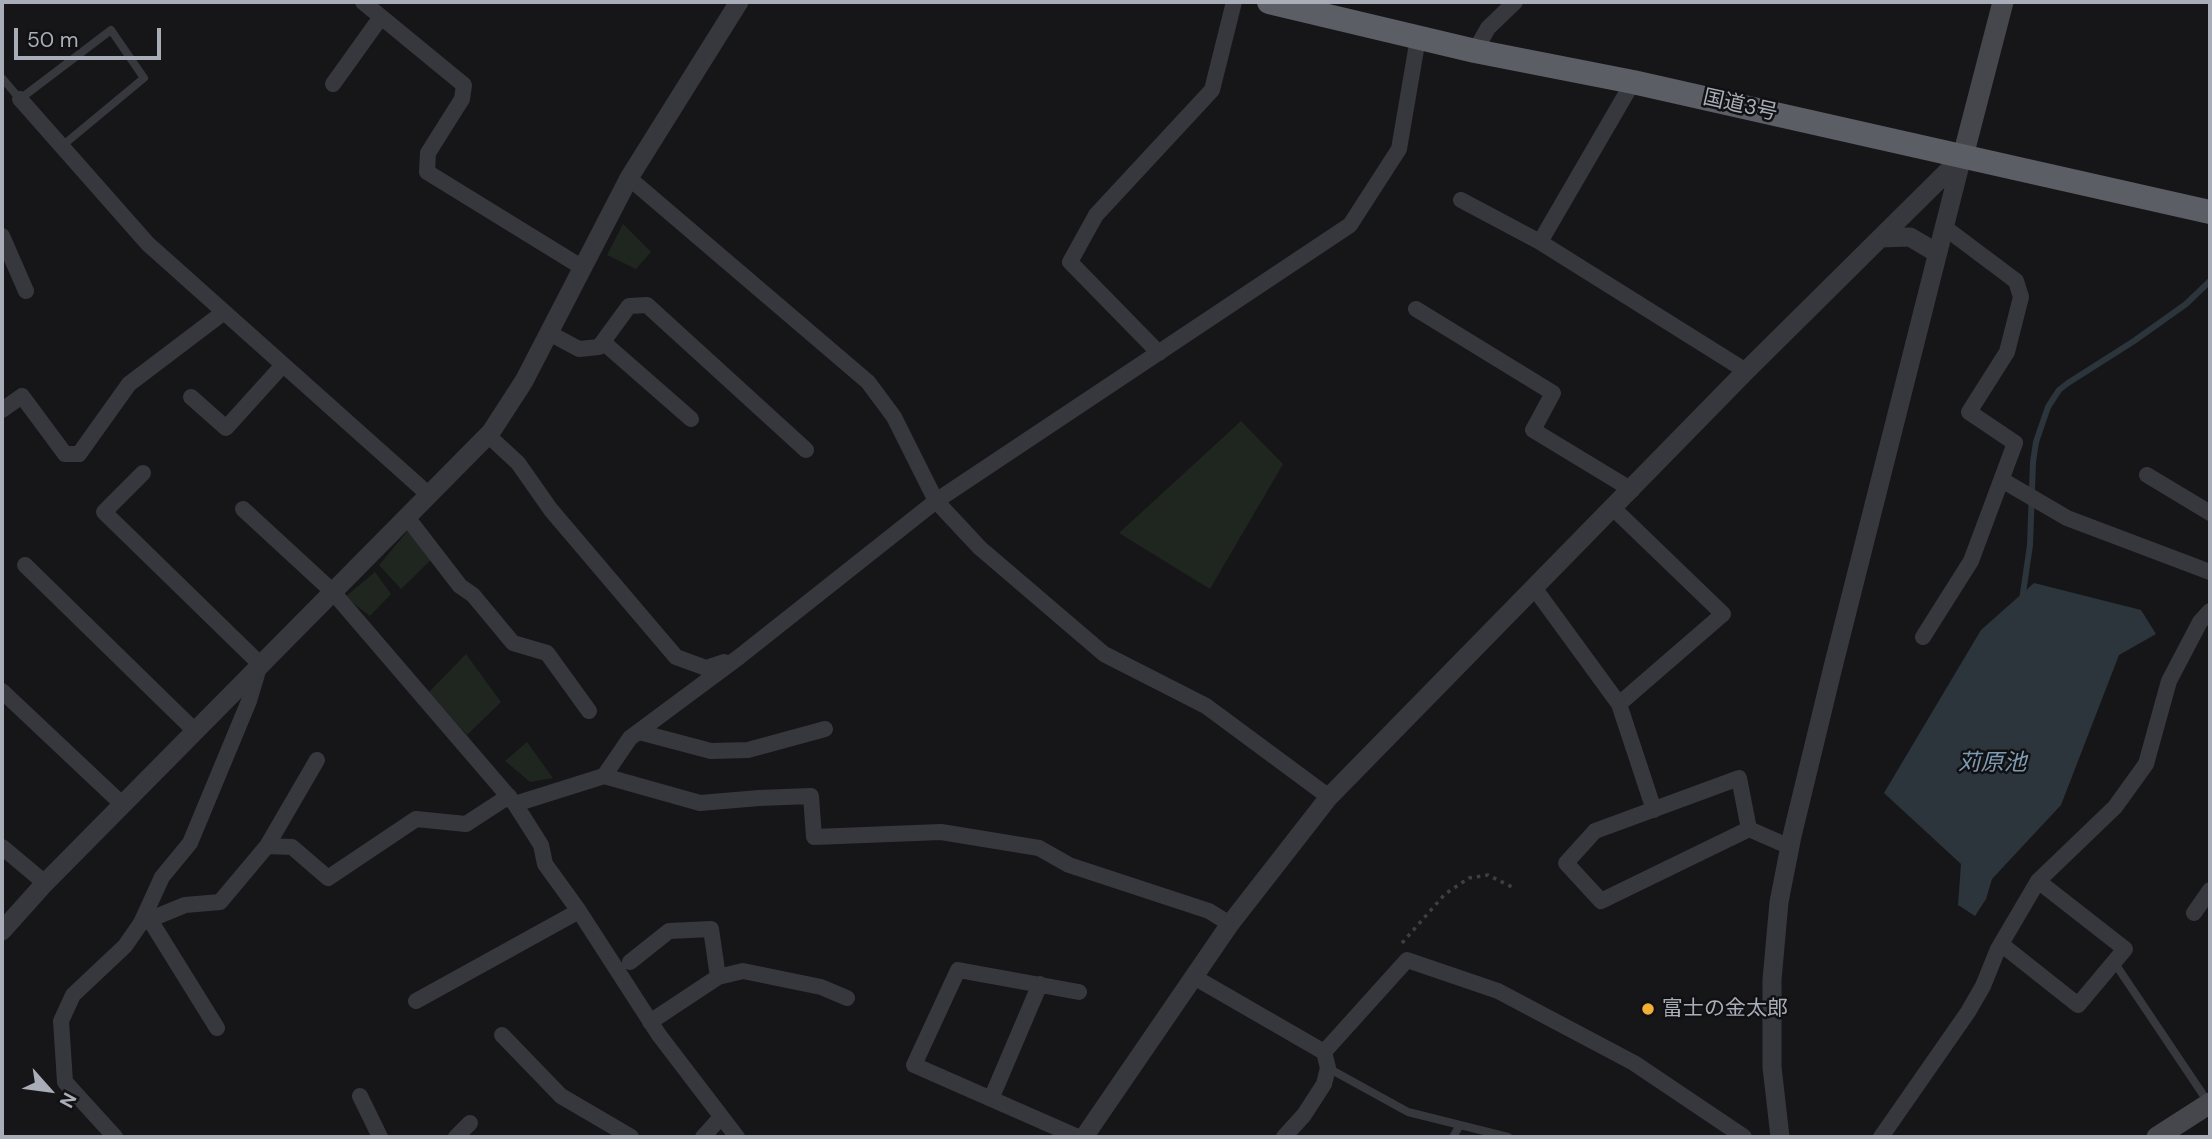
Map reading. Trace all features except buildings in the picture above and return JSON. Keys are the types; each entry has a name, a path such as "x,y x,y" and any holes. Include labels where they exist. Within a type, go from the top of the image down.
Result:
{"highway":[{"name":"国道3号","path":"1269,2 1475,51 1633,82 2209,211"}],"main road":[{"path":"1963,156 2003,2"},
{"path":"2157,1137 2210,1103"}],"street":[{"path":"363,2 464,85 461,99 428,153 427,172 583,268"},
{"path":"2,931 45,883 491,432 524,381 629,178 739,2"},
{"path":"1159,353 1070,262 1096,215 1212,90 1234,2"},
{"path":"1475,51 1488,29 1515,2"},
{"path":"333,84 381,17"},
{"path":"604,776 630,738 739,657 936,501 1350,225 1399,149 1418,38"},
{"path":"1540,242 1633,82"},
{"path":"20,99 148,244 428,494"},
{"path":"1780,1137 1772,1067 1772,980 1779,902 1790,847 1963,156"},
{"path":"1084,1137 1230,924 1329,797 1614,509 1746,371 1963,156"},
{"path":"629,178 868,382 894,416 936,501 980,548 1104,654 1206,706 1329,797"},
{"path":"1461,200 1540,242 1746,371"},
{"path":"1923,637 1971,561 2015,443 1969,412 2007,352 2021,297 2016,281 1944,227"},
{"path":"2,236 26,291"},
{"path":"1880,238 1910,237 1937,253"},
{"path":"549,333 579,349 599,347 629,306 647,304 806,450"},
{"path":"1416,309 1553,393 1533,430 1632,490"},
{"path":"2,410 22,396 65,454 79,454 129,384 224,312"},
{"path":"603,342 691,419"},
{"path":"191,397 226,428 283,365"},
{"path":"491,432 491,438 518,463 551,510 676,657 706,668 739,657"},
{"path":"143,473 104,512 260,664"},
{"path":"2147,475 2210,513"},
{"path":"2002,480 2067,518 2210,572"},
{"path":"243,509 332,591 512,800 541,845 545,864 579,911 650,1022 737,1137"},
{"path":"1614,509 1723,614 1619,704"},
{"path":"406,516 460,586 473,595 513,643 547,653 589,711"},
{"path":"25,565 195,730"},
{"path":"1535,589 1619,704 1654,810"},
{"path":"1881,1137 1968,1012 1983,986 2001,944 2038,881 2115,807 2146,764 2169,681 2200,622 2210,611"},
{"path":"115,1137 65,1082 61,1021 73,995 125,946 145,921 162,877 190,843 249,701 260,664"},
{"path":"2,691 122,805"},
{"path":"639,732 711,751 748,750 825,729"},
{"path":"145,921 185,905 220,902 267,846 317,760"},
{"path":"267,846 292,846 328,878 416,819 466,824 512,800 604,776 701,803 758,797 811,796 814,837 941,832 1039,848 1069,864 1209,911 1230,924"},
{"path":"1749,829 1739,778 1595,831 1566,863 1601,901 1749,829 1790,847"},
{"path":"2,847 45,883"},
{"path":"2001,944 2078,1005 2125,948 2038,881"},
{"path":"2194,913 2210,890"},
{"path":"416,1001 579,911"},
{"path":"145,921 217,1028"},
{"path":"630,961 669,931 711,929 718,977"},
{"path":"1284,1137 1304,1115 1324,1084 1326,1060 1407,960 1498,991 1634,1063 1744,1137"},
{"path":"1078,1137 915,1065 958,970 1079,992"},
{"path":"650,1022 718,977 743,971 821,987 847,998"},
{"path":"1194,977 1326,1060"},
{"path":"991,1099 1040,984"},
{"path":"502,1035 561,1096 631,1137"},
{"path":"360,1096 380,1137"},
{"path":"703,1137 721,1116"},
{"path":"456,1137 470,1123"}],"lane":[{"path":"2,78 20,99 111,30 144,78 61,146"},
{"path":"2114,962 2210,1103"},
{"path":"1326,1060 1408,1112 1508,1137"},
{"path":"1453,1137 1460,1125"}],"shaded area":[{"path":"623,224 651,252 636,269 607,255"},
{"path":"1241,421 1283,464 1210,589 1119,533"},
{"path":"410,528 433,558 401,589 379,565"},
{"path":"375,572 391,594 370,616 345,597"},
{"path":"466,654 501,702 467,735 429,692"},
{"path":"527,742 553,778 530,782 505,761"}],"water":[{"name":"苅原池","path":"2034,583 2141,610 2156,634 2119,655 2061,805 1992,879 1986,899 1975,916 1958,905 1961,864 1884,793 1981,630"}],"waterway":[{"path":"2022,600 2030,545 2033,462 2036,442 2048,407 2059,390 2186,304 2210,281"}],"place":[{"name":"富士の金太郎","path":"1648,1009"}]}
